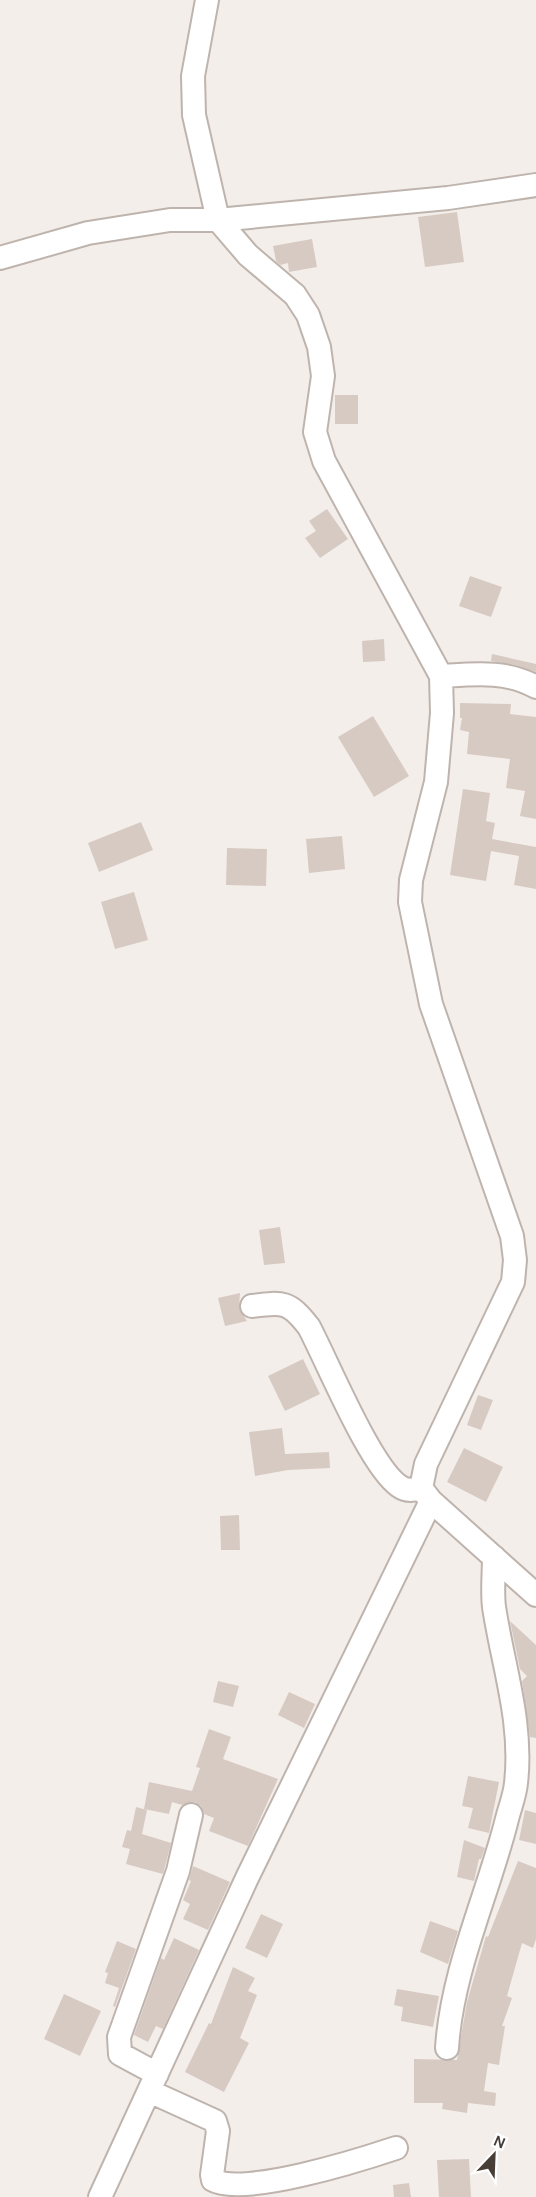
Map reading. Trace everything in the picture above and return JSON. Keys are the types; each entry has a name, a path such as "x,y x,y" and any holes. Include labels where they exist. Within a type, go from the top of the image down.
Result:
{"street":[{"path":"100,2197 426,1495 426,1464 513,1282 515,1260 512,1236 431,1004 410,902 411,880 436,782 442,713 441,676 324,461 315,432 322,376 319,347 308,315 295,295 248,255 218,220 194,115 193,76 207,0"},
{"path":"0,258 88,232 170,220 218,220 448,198 536,185"},
{"path":"441,676 483,673 524,680 536,687"},
{"path":"252,1306 285,1304 299,1314 309,1327 378,1462 398,1485 406,1490 426,1495 536,1595"},
{"path":"447,2048 449,2020 459,1976 498,1857 516,1786 519,1754 494,1605 494,1557"},
{"path":"191,1815 178,1871 119,2037 120,2055 153,2083 215,2121 218,2131 212,2175 217,2183 225,2187 256,2189 288,2182 396,2148"}],"building":[{"path":"457,212 464,262 425,267 418,217"},
{"path":"312,239 317,267 289,272 288,263 280,265 276,261 273,246"},
{"path":"335,395 358,395 358,424 335,424"},
{"path":"327,509 348,539 320,558 305,538 316,531 309,521"},
{"path":"470,576 502,587 491,617 459,606"},
{"path":"384,639 385,661 363,662 362,641"},
{"path":"492,654 536,664 536,672 516,665 491,661"},
{"path":"460,703 511,704 510,714 536,717 536,819 520,816 525,791 506,788 510,759 467,754 469,732 460,730 462,718 460,718"},
{"path":"373,716 409,776 374,797 338,737"},
{"path":"463,789 490,793 486,821 495,823 492,839 536,847 536,889 514,885 519,856 491,851 486,881 450,875"},
{"path":"141,822 153,850 99,872 88,843"},
{"path":"342,836 345,869 309,873 306,839"},
{"path":"227,848 267,849 266,886 226,885"},
{"path":"134,892 148,940 115,949 101,902"},
{"path":"280,1227 285,1263 264,1265 259,1230"},
{"path":"240,1293 239,1308 247,1321 225,1326 218,1298"},
{"path":"303,1359 320,1394 285,1411 268,1376"},
{"path":"478,1395 493,1400 481,1430 467,1425"},
{"path":"282,1428 285,1454 329,1452 330,1468 288,1470 255,1476 249,1432"},
{"path":"464,1448 503,1467 486,1502 447,1482"},
{"path":"239,1515 240,1550 221,1550 220,1516"},
{"path":"510,1621 536,1645 536,1738 530,1737 522,1681 527,1676 520,1669"},
{"path":"218,1681 239,1686 233,1707 213,1702"},
{"path":"289,1692 315,1704 304,1728 278,1715"},
{"path":"209,1729 231,1737 223,1759 278,1779 248,1846 209,1831 214,1818 204,1814 201,1806 195,1802 182,1805 172,1802 169,1814 144,1809 149,1782 192,1791 200,1768 196,1767"},
{"path":"468,1776 499,1782 489,1833 468,1828 473,1808 462,1806"},
{"path":"136,1807 147,1810 142,1834 171,1843 163,1874 126,1864 130,1849 122,1847 127,1830 131,1831"},
{"path":"525,1810 536,1813 536,1844 519,1840"},
{"path":"464,1840 485,1848 479,1859 474,1881 457,1877"},
{"path":"518,1861 536,1868 536,1939 533,1948 522,1943 507,1996 512,1998 502,2026 505,2026 499,2065 488,2063 484,2091 496,2093 495,2106 468,2103 467,2113 442,2109 443,2103 414,2103 414,2059 457,2060 467,2002 486,1936 488,1937"},
{"path":"193,1866 230,1882 208,1930 183,1919 190,1904 183,1900 191,1881 189,1880"},
{"path":"261,1914 283,1924 267,1958 245,1948"},
{"path":"430,1921 458,1931 448,1964 420,1952"},
{"path":"174,1938 199,1950 163,2029 156,2026 148,2042 134,2035 161,1958 164,1960"},
{"path":"117,1941 136,1949 115,2007 113,2006 119,1988 105,1983 108,1973 105,1972"},
{"path":"233,1967 255,1978 248,1991 257,1995 240,2038 249,2043 224,2092 185,2072 209,2023 211,2024"},
{"path":"397,1989 439,1996 433,2027 401,2021 403,2007 394,2005"},
{"path":"64,1994 101,2011 80,2056 44,2039"},
{"path":"469,2159 471,2197 439,2197 437,2160"},
{"path":"409,2183 411,2197 394,2197 393,2185"}]}
